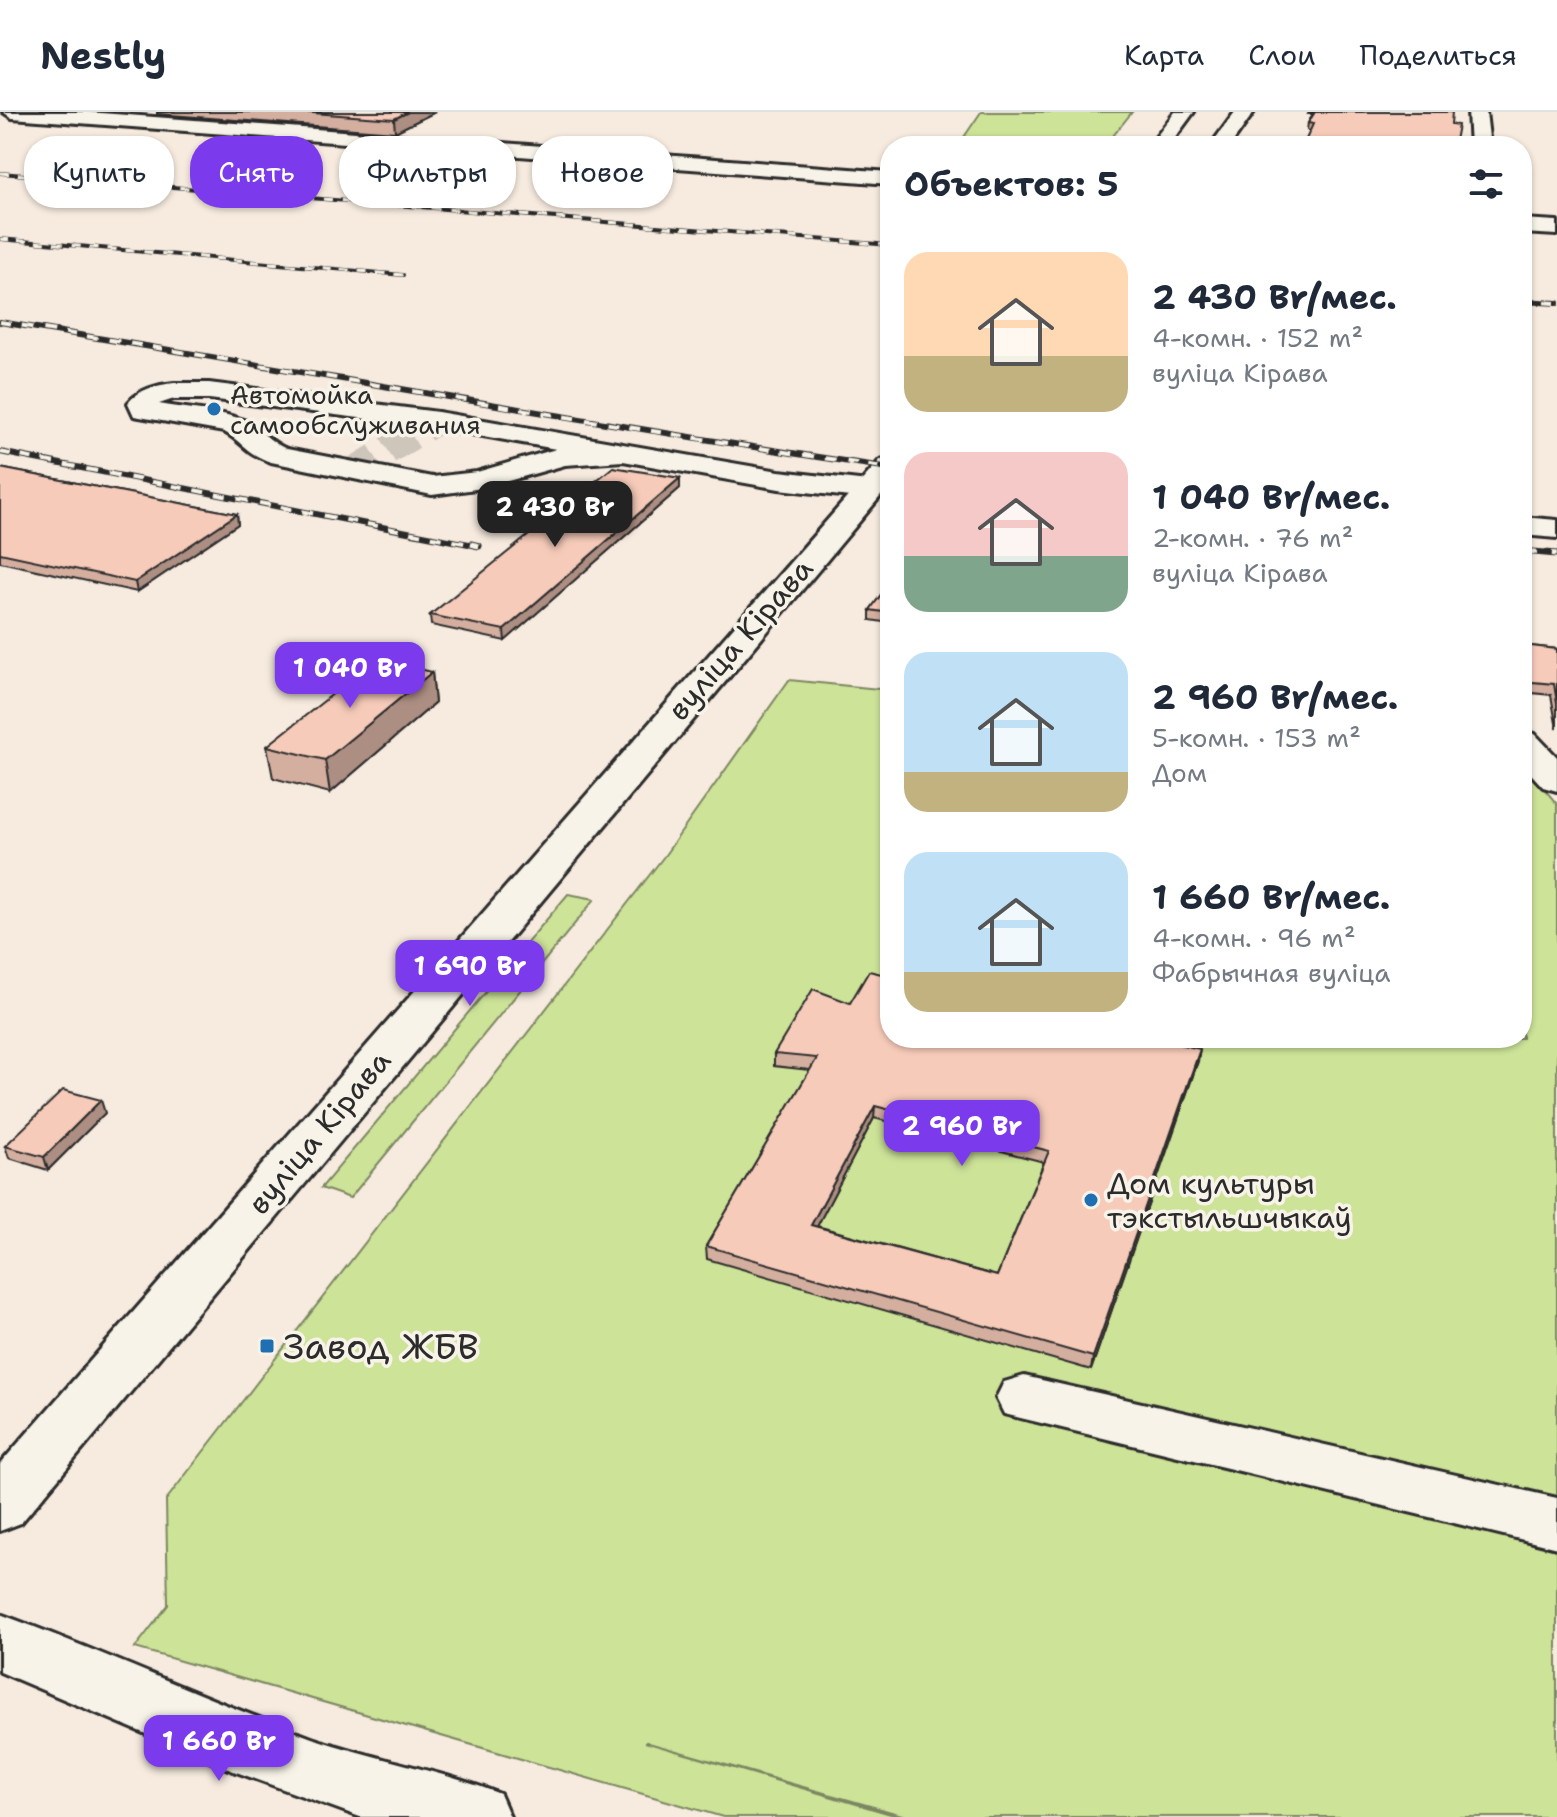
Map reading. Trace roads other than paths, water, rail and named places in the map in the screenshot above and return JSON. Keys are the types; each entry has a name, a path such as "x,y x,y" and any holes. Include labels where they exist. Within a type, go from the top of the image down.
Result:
{"main road":[{"path":"12,112 880,177"},
{"path":"1167,136 1185,112"},
{"path":"1227,136 1245,112"},
{"path":"1477,112 1479,136"},
{"path":"314,135 338,120"},
{"path":"1532,227 1557,228"},
{"path":"306,406 274,422 244,431 144,410 142,403 154,394 174,390 209,391 306,406 438,420 779,480 879,478"},
{"path":"244,431 261,449 281,456 432,486 456,487 479,482 564,456 621,453"},
{"name":"вуліца Кірава","path":"0,1506 879,478"},
{"path":"1532,527 1557,529"},
{"path":"1532,753 1557,779"},
{"path":"1024,1398 1557,1523"},
{"path":"0,1642 252,1747 342,1780 475,1817"}],"tunnel":[{"path":"352,472 438,420"}],"railway":[{"path":"0,173 880,244"},
{"path":"0,239 403,275"},
{"path":"1532,302 1557,303"},
{"path":"0,322 880,466"},
{"path":"0,452 479,546 471,544"},
{"path":"1532,552 1557,554"}],"place":[{"name":"Автомойка самообслуживания","path":"214,409"},
{"name":"Дом культуры тэкстыльшчыкаў","path":"1091,1200"},
{"name":"Завод ЖБВ","path":"267,1346"}]}
